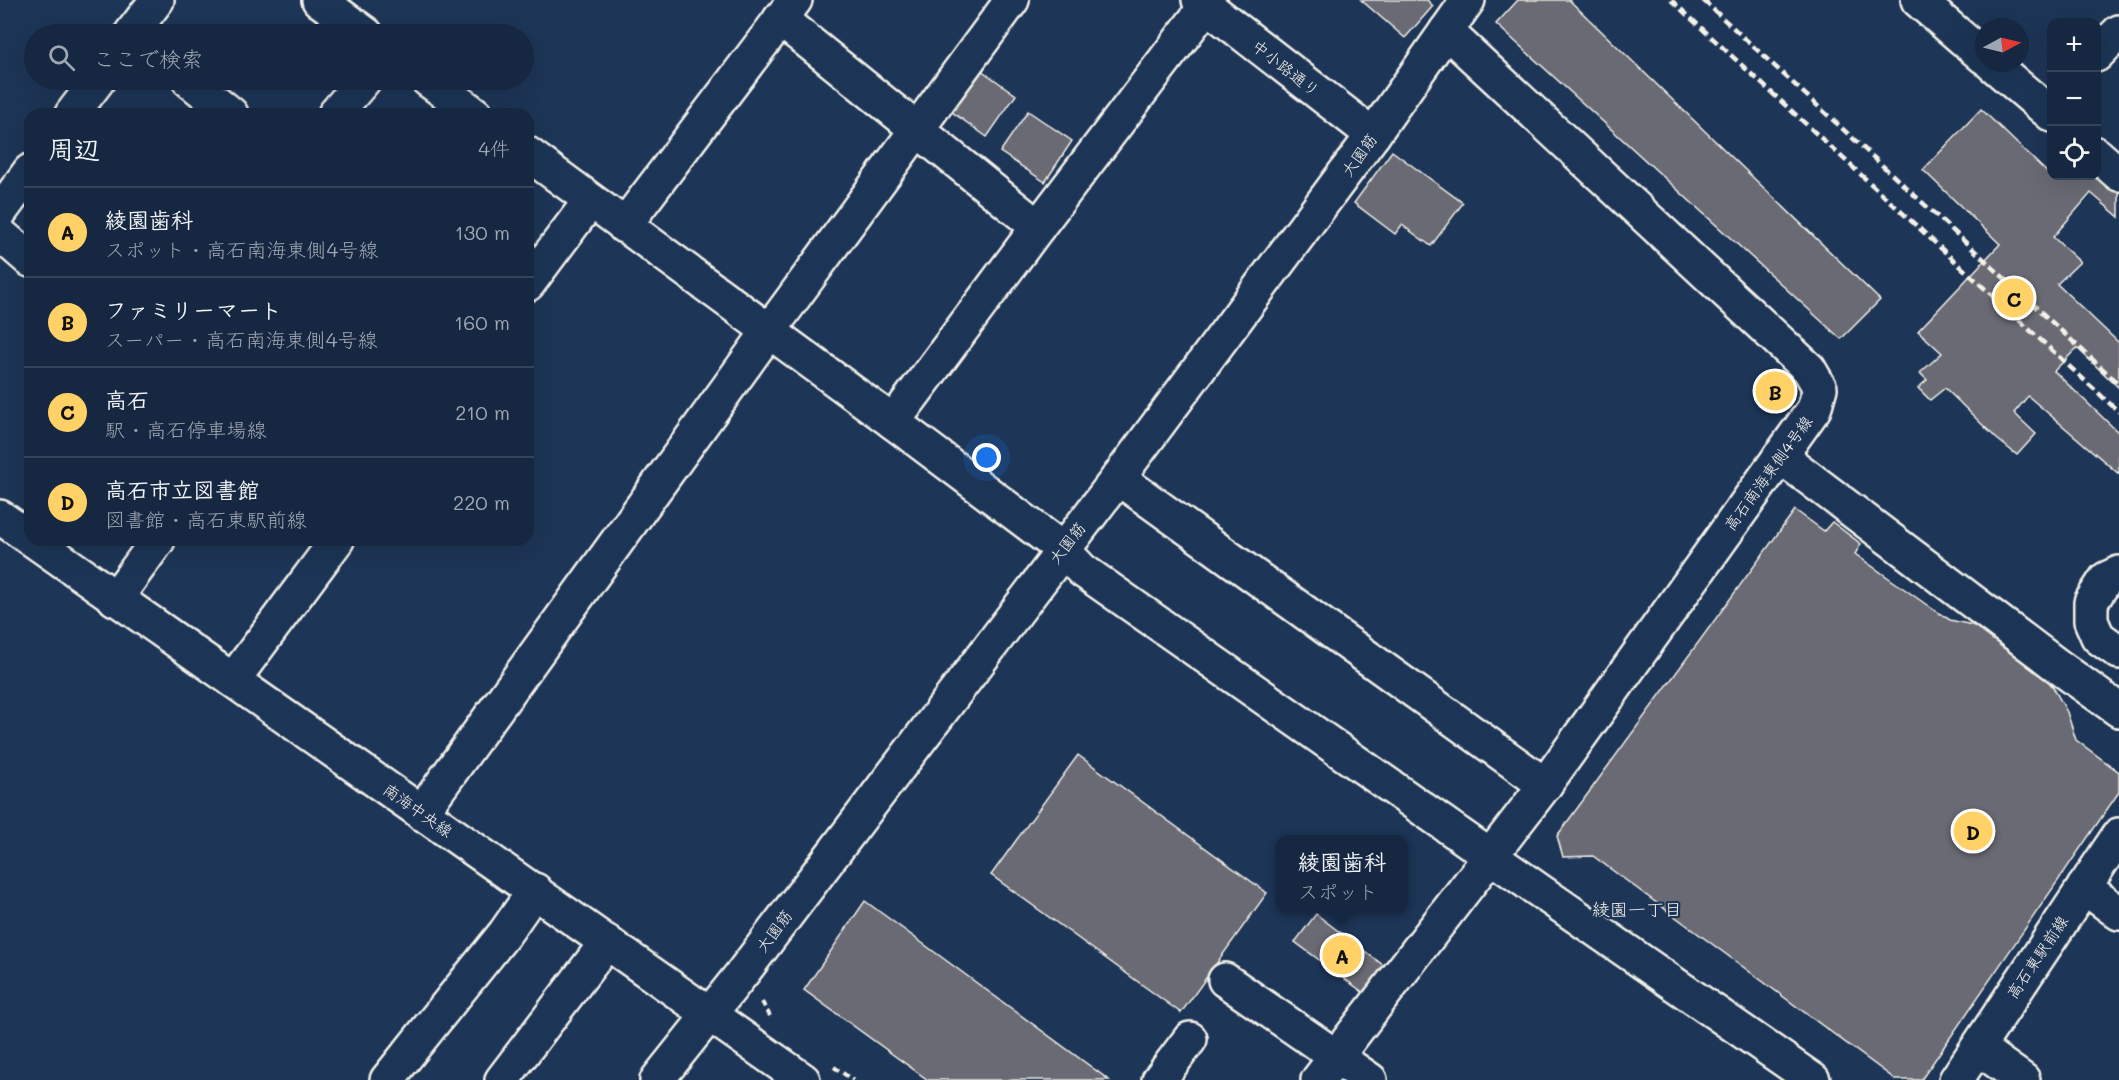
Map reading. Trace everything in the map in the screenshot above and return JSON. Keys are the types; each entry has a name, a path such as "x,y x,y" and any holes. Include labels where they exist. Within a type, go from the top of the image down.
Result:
{"street":[{"path":"140,24 157,0"},
{"path":"319,0 352,24"},
{"path":"421,813 769,331 1012,0"},
{"name":"大園筋","path":"657,1080 751,961 1118,478 1373,135 1468,0"},
{"path":"1918,0 1975,49"},
{"path":"893,422 1202,3"},
{"name":"中小路通り","path":"1202,3 1373,135"},
{"path":"624,226 788,10 917,130 1038,227"},
{"name":"高石南海東側4号線","path":"1327,1068 1545,785 1814,409 1820,388 1809,369 1446,31"},
{"path":"2101,51 2119,32"},
{"path":"2003,72 2047,106"},
{"path":"77,108 90,90"},
{"path":"201,90 224,108"},
{"path":"340,108 355,90"},
{"path":"442,90 467,108"},
{"path":"2101,158 2119,174"},
{"path":"534,159 893,422 1062,549 1082,570 1813,1080"},
{"path":"0,212 24,179"},
{"path":"534,276 590,201"},
{"path":"0,234 24,255"},
{"path":"1780,456 2119,710"},
{"path":"1118,478 1545,785"},
{"name":"南海中央線","path":"44,546 115,599 535,890 803,1080"},
{"path":"115,599 154,546"},
{"path":"233,680 333,546"},
{"path":"2119,573 2106,579 2091,602 2091,621 2098,637 2119,652"},
{"name":"高石東駅前線","path":"1956,1080 2119,835"},
{"path":"2084,888 2119,914"},
{"path":"387,1080 505,933 535,890"},
{"path":"502,1080 607,942"},
{"path":"1226,980 1327,1068 1370,1080"},
{"path":"1159,1080 1190,1039"},
{"path":"1977,1048 2023,1080"}],"building":[{"path":"1361,0 1427,0 1433,6 1405,38"},
{"path":"1518,0 1569,0 1880,300 1841,339 1496,24"},
{"path":"981,70 1016,95 987,137 952,112"},
{"path":"1981,109 2047,172 2047,180 2101,180 2101,178 2119,184 2119,217 2091,193 2053,237 2080,262 2057,284 2119,343 2119,388 2077,348 2054,371 2119,433 2119,474 2028,396 2014,413 2036,434 2017,455 1997,439 1945,388 1930,400 1918,388 1927,380 1920,373 1942,353 1918,331 2000,244 1923,170"},
{"path":"1028,111 1072,141 1045,182 1000,152"},
{"path":"1392,151 1463,203 1431,246 1402,225 1395,234 1354,203"},
{"path":"1795,510 1824,531 1832,522 1861,544 1855,554 1934,610 1950,620 1972,625 1992,634 2034,663 2053,687 2067,712 2076,740 2119,772 2119,792 1921,1080 1896,1080 1593,856 1563,857 1557,836"},
{"path":"1078,755 1267,893 1181,1013 991,875"},
{"path":"865,901 1109,1080 928,1080 804,990"},
{"path":"1316,914 1388,969 1368,996 1295,942"}],"railway":[{"path":"1671,0 2119,412"},
{"path":"1703,0 2119,384"}],"place":[{"name":"高石","path":"2014,298"},
{"name":"ファミリーマート","path":"1775,391"},
{"name":"高石市立図書館","path":"1973,831"},
{"name":"綾園歯科","path":"1342,955"}],"district":[{"name":"綾園一丁目","path":"1637,910"}]}
